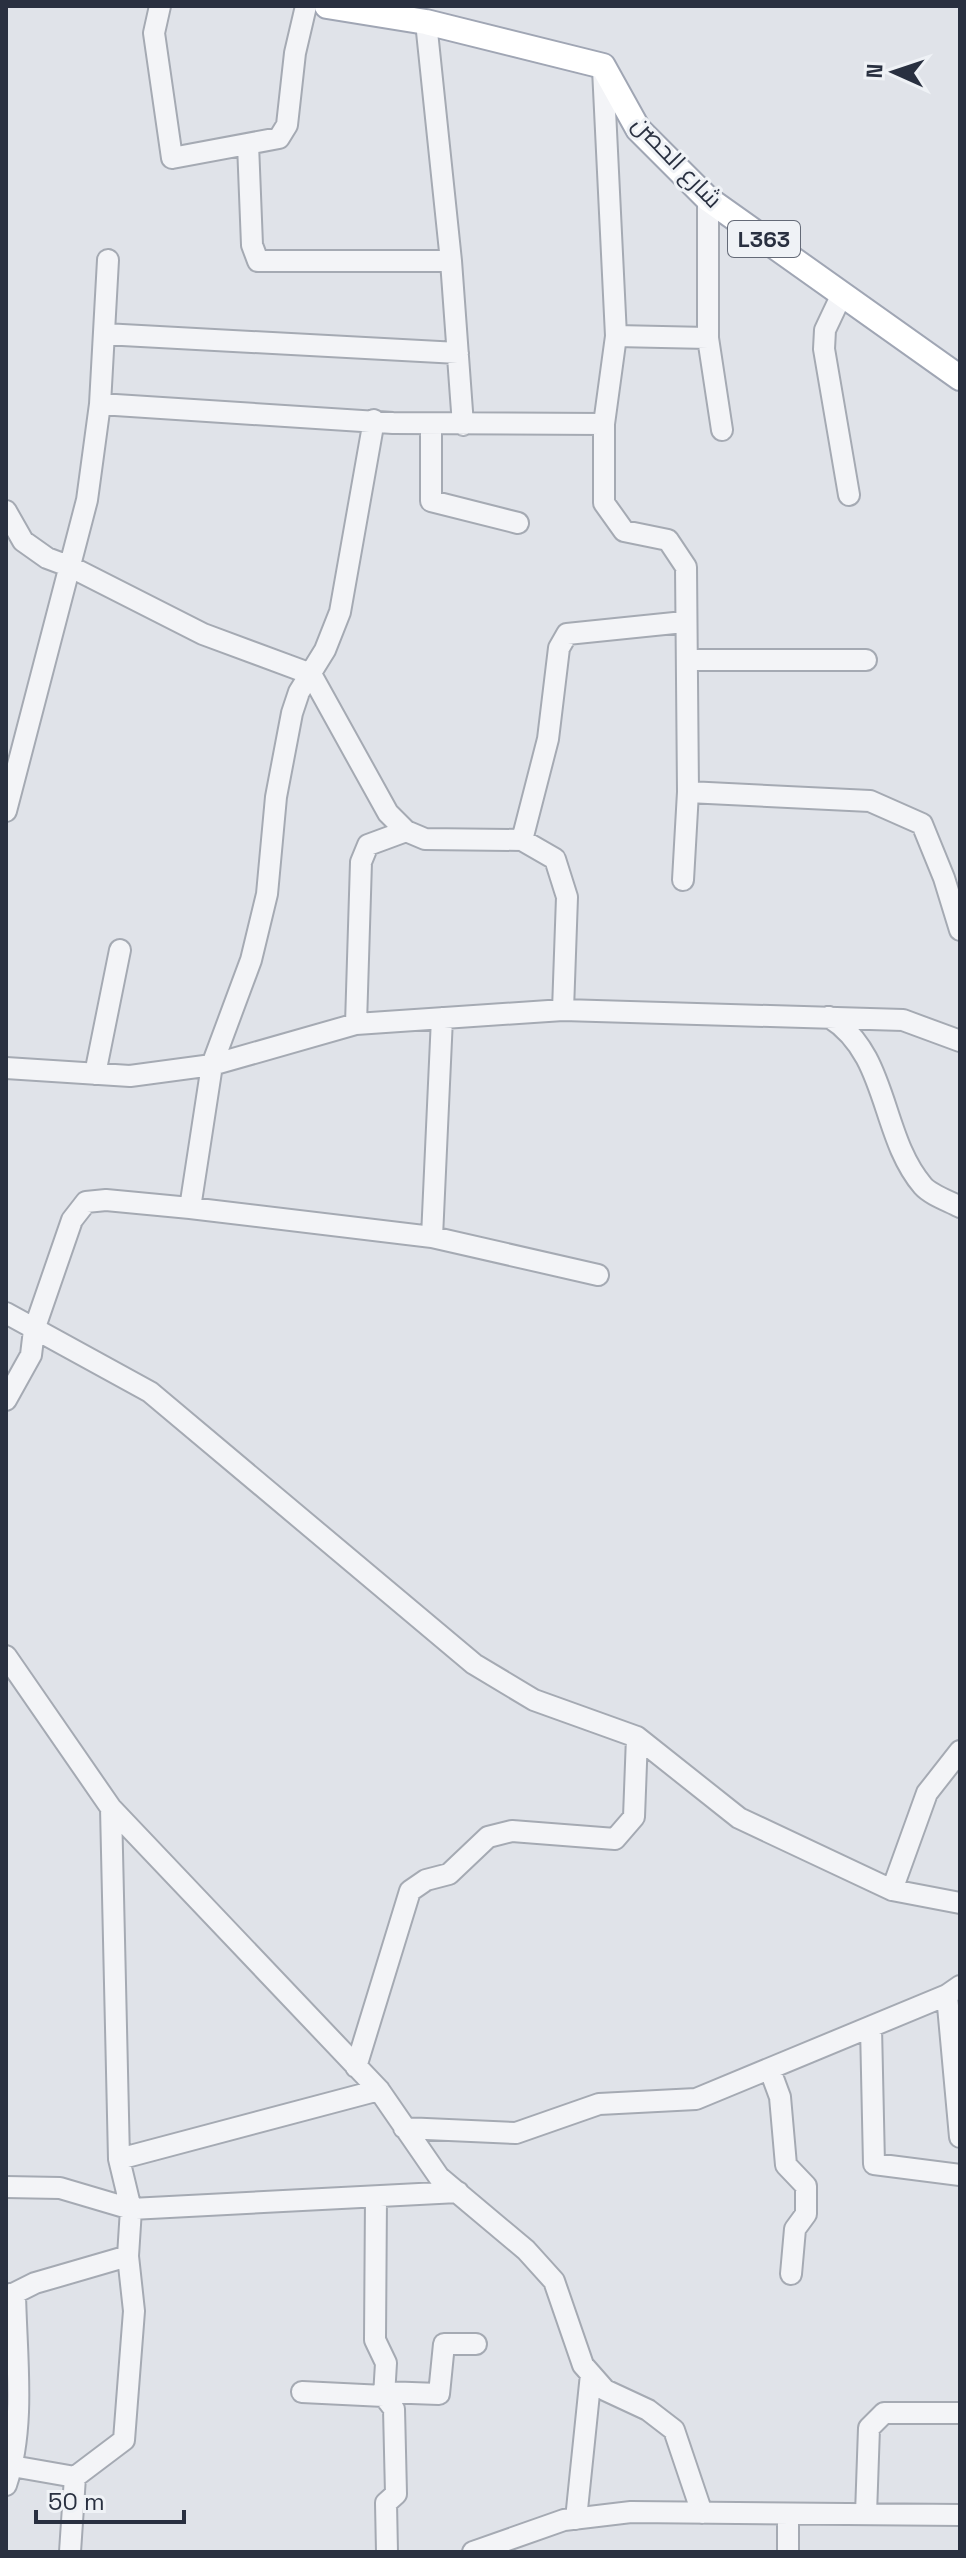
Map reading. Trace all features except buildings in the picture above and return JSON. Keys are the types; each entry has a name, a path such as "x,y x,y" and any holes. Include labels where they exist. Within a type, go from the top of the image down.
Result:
{"main road":[{"path":"327,6 426,22 603,66"},
{"name":"شارع الحصن","path":"603,66 638,129 708,199 960,378"}],"street":[{"path":"160,6 154,33 172,158 279,138 287,125 295,53 306,6"},
{"path":"426,22 451,261 463,425"},
{"path":"603,66 616,336 604,424 604,503 624,531 668,540 686,567 684,622 688,660 688,792 683,880"},
{"path":"248,144 252,245 258,261 451,261"},
{"path":"708,199 708,338 722,430"},
{"path":"6,811 87,500 100,404 108,260"},
{"path":"842,294 825,330 824,349 849,495"},
{"path":"104,334 458,353"},
{"path":"616,336 708,338"},
{"path":"100,404 431,424 604,424"},
{"path":"190,1208 212,1065 254,946 267,894 276,797 292,713 299,692 325,650 340,612 374,420"},
{"path":"431,424 431,501 518,523"},
{"path":"6,511 23,541 47,558 71,567 203,634 311,674 388,813 406,831 425,839 522,840 555,859 567,897 563,1010"},
{"path":"522,840 548,739 559,648 567,634 581,630 684,622"},
{"path":"688,660 866,660"},
{"path":"688,792 870,801 922,824 944,878 960,930"},
{"path":"356,1024 361,862 368,845 406,831"},
{"path":"95,1074 120,950"},
{"path":"6,1068 130,1076 212,1065 356,1024 563,1010 903,1020 960,1041"},
{"path":"828,1016 849,1029 864,1049 908,1161 924,1188 960,1207"},
{"path":"432,1237 442,1018"},
{"path":"6,1400 31,1355 34,1330 72,1220 86,1202 106,1200 190,1208 432,1237 598,1275"},
{"path":"6,1313 150,1392 474,1664 534,1700 637,1737 739,1818 892,1890 960,1903"},
{"path":"6,1656 111,1808 379,2090 439,2177 526,2250 554,2281 583,2365 605,2390 648,2410 674,2430 702,2513"},
{"path":"356,2067 410,1891 426,1880 449,1874 488,1837 512,1831 615,1839 634,1817 637,1737"},
{"path":"892,1890 927,1793 960,1751"},
{"path":"111,1808 119,2159 131,2209 128,2256 134,2311 124,2440 75,2477 9,2476 11,2294 35,2283 128,2256"},
{"path":"404,2128 516,2133 599,2104 696,2099 953,1990 960,2137"},
{"path":"871,2027 874,2164 960,2175"},
{"path":"770,2070 780,2097 786,2165 806,2186 806,2214 795,2229 791,2274"},
{"path":"119,2159 379,2090"},
{"path":"6,2187 60,2188 131,2209 458,2192"},
{"path":"376,2197 375,2340 386,2363 384,2394 394,2409 396,2494 386,2503 387,2552"},
{"path":"302,2392 439,2394 444,2344 476,2344"},
{"path":"576,2519 591,2374"},
{"path":"866,2514 869,2428 884,2413 960,2413"},
{"path":"70,2552 75,2477"},
{"path":"473,2552 576,2519 631,2512 960,2515"},
{"path":"788,2514 788,2552"}]}
